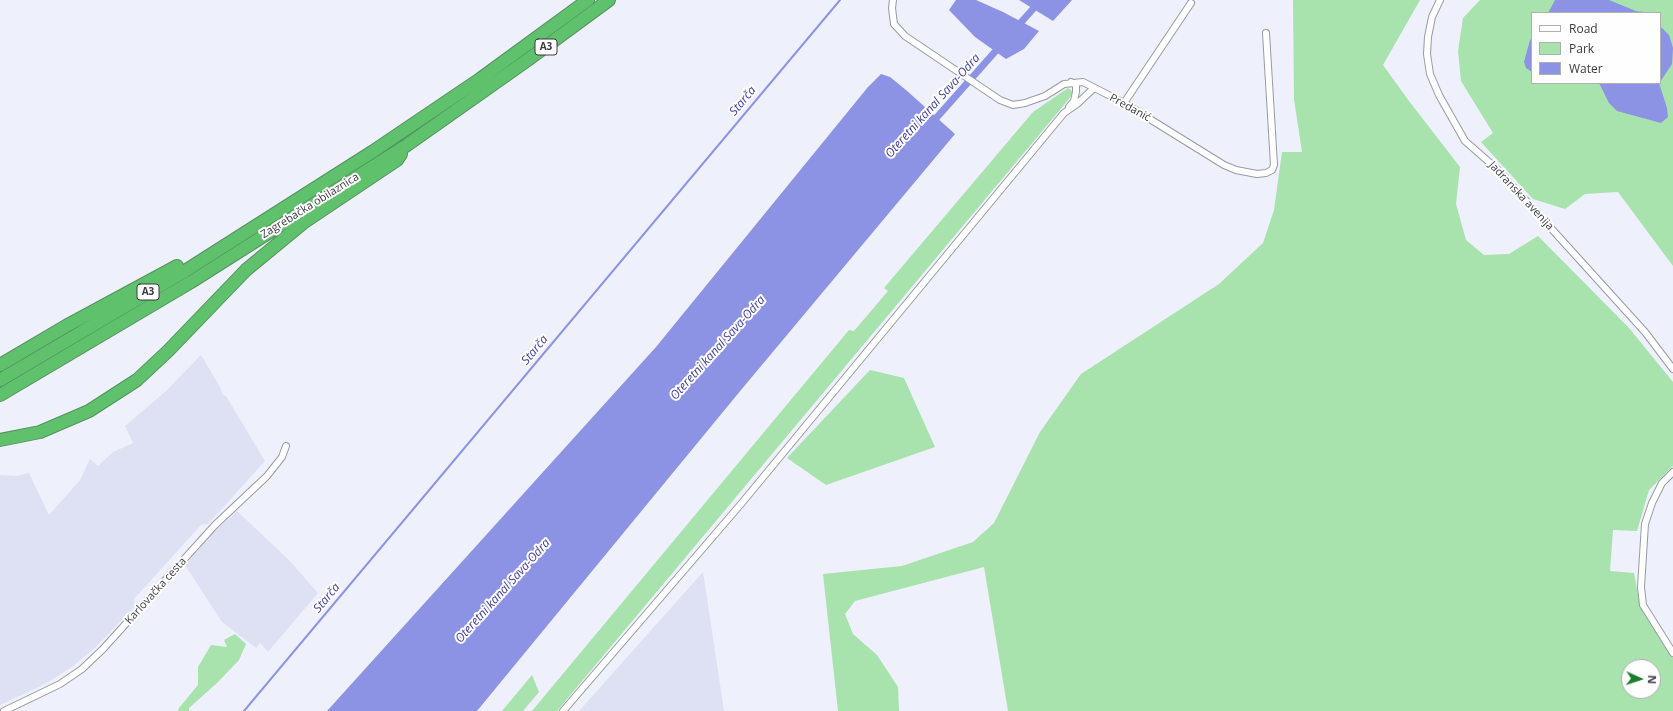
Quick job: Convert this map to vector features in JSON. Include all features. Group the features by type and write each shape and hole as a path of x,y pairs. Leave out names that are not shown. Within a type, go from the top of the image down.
{"highway":[{"name":"Zagrebačka obilaznica","path":"0,380 185,271 295,202 420,120 522,49 588,0"},
{"name":"Zagrebačka obilaznica","path":"0,395 191,282 407,145 529,59 609,0"},
{"path":"0,440 40,432 89,411 136,380 168,351 246,270 303,223 397,160 407,145"},
{"path":"0,365 86,315 183,263 263,213 295,202"}],"street":[{"path":"563,711 741,504 1074,101 1076,85 1071,82 1064,84 1045,96 1026,103 1013,105 1000,100 905,36 894,24 892,8 893,0"},
{"name":"Jadranska avenija","path":"1440,0 1432,17 1428,36 1427,54 1430,74 1439,95 1465,141 1497,169 1645,332 1673,369"},
{"path":"1124,102 1191,3"},
{"name":"Predanić","path":"1071,82 1083,82 1089,84 1094,88 1124,102 1224,165 1236,170 1257,174 1266,173 1272,170 1274,165 1266,33"},
{"path":"1064,113 1077,104 1094,88"},
{"name":"Karlovačka cesta","path":"4,711 60,684 92,660 215,525 266,476 282,457 286,446"},
{"path":"1673,472 1662,484 1652,503 1645,524 1641,587 1643,605 1673,653"}],"shaded area":[{"path":"201,355 220,387 223,395 226,396 265,461 208,524 201,525 134,599 135,606 95,648 72,667 45,684 0,705 0,475 17,476 29,473 49,515 80,480 90,459 98,466 113,452 133,443 125,426 166,391"},
{"path":"237,511 289,560 318,593 268,652 260,643 256,648 222,622 185,565 214,532"},
{"path":"703,572 724,711 579,711"}],"green space":[{"path":"1293,0 1420,0 1383,65 1460,167 1456,204 1466,240 1484,255 1509,254 1538,236 1629,328 1673,382 1673,466 1649,490 1637,531 1613,530 1610,571 1634,573 1640,606 1673,658 1673,711 1008,711 984,567 855,601 845,614 853,634 877,655 898,687 899,711 838,711 823,574 902,566 973,542 994,523 1040,432 1081,374 1219,284 1263,243 1274,210 1282,152 1302,152 1294,99"},
{"path":"1480,0 1673,0 1673,266 1618,192 1585,194 1565,209 1533,199 1481,142 1493,133 1461,81 1458,51 1463,18"},
{"path":"1068,88 1073,92 1069,99 557,711 532,711 849,330 854,331 888,291 884,288 1033,112"},
{"path":"870,370 904,378 935,447 826,485 787,458"},
{"path":"235,634 246,644 239,660 217,683 189,708 189,711 178,711 198,685 198,667 211,645 227,647 224,640"},
{"path":"532,675 539,692 523,711 502,711"}],"water":[{"path":"956,0 976,0 1039,31 1024,49 1006,59 975,37 949,10"},
{"path":"1019,0 1072,0 1053,21"},
{"path":"1555,0 1609,0 1636,11 1644,12 1549,12"},
{"path":"1661,27 1669,35 1673,48 1672,64 1661,80"},
{"path":"1531,39 1531,71 1526,68 1524,62"},
{"path":"881,74 890,77 955,134 741,390 477,711 327,711 656,347 868,87"},
{"path":"1600,84 1659,84 1667,108 1668,117 1661,123 1617,111 1609,103"}],"waterway":[{"name":"Starča","path":"244,711 840,0"},
{"name":"Oteretni kanal Sava-Odra","path":"1016,28 1041,0"},
{"name":"Oteretni kanal Sava-Odra","path":"931,124 1001,45"}]}
